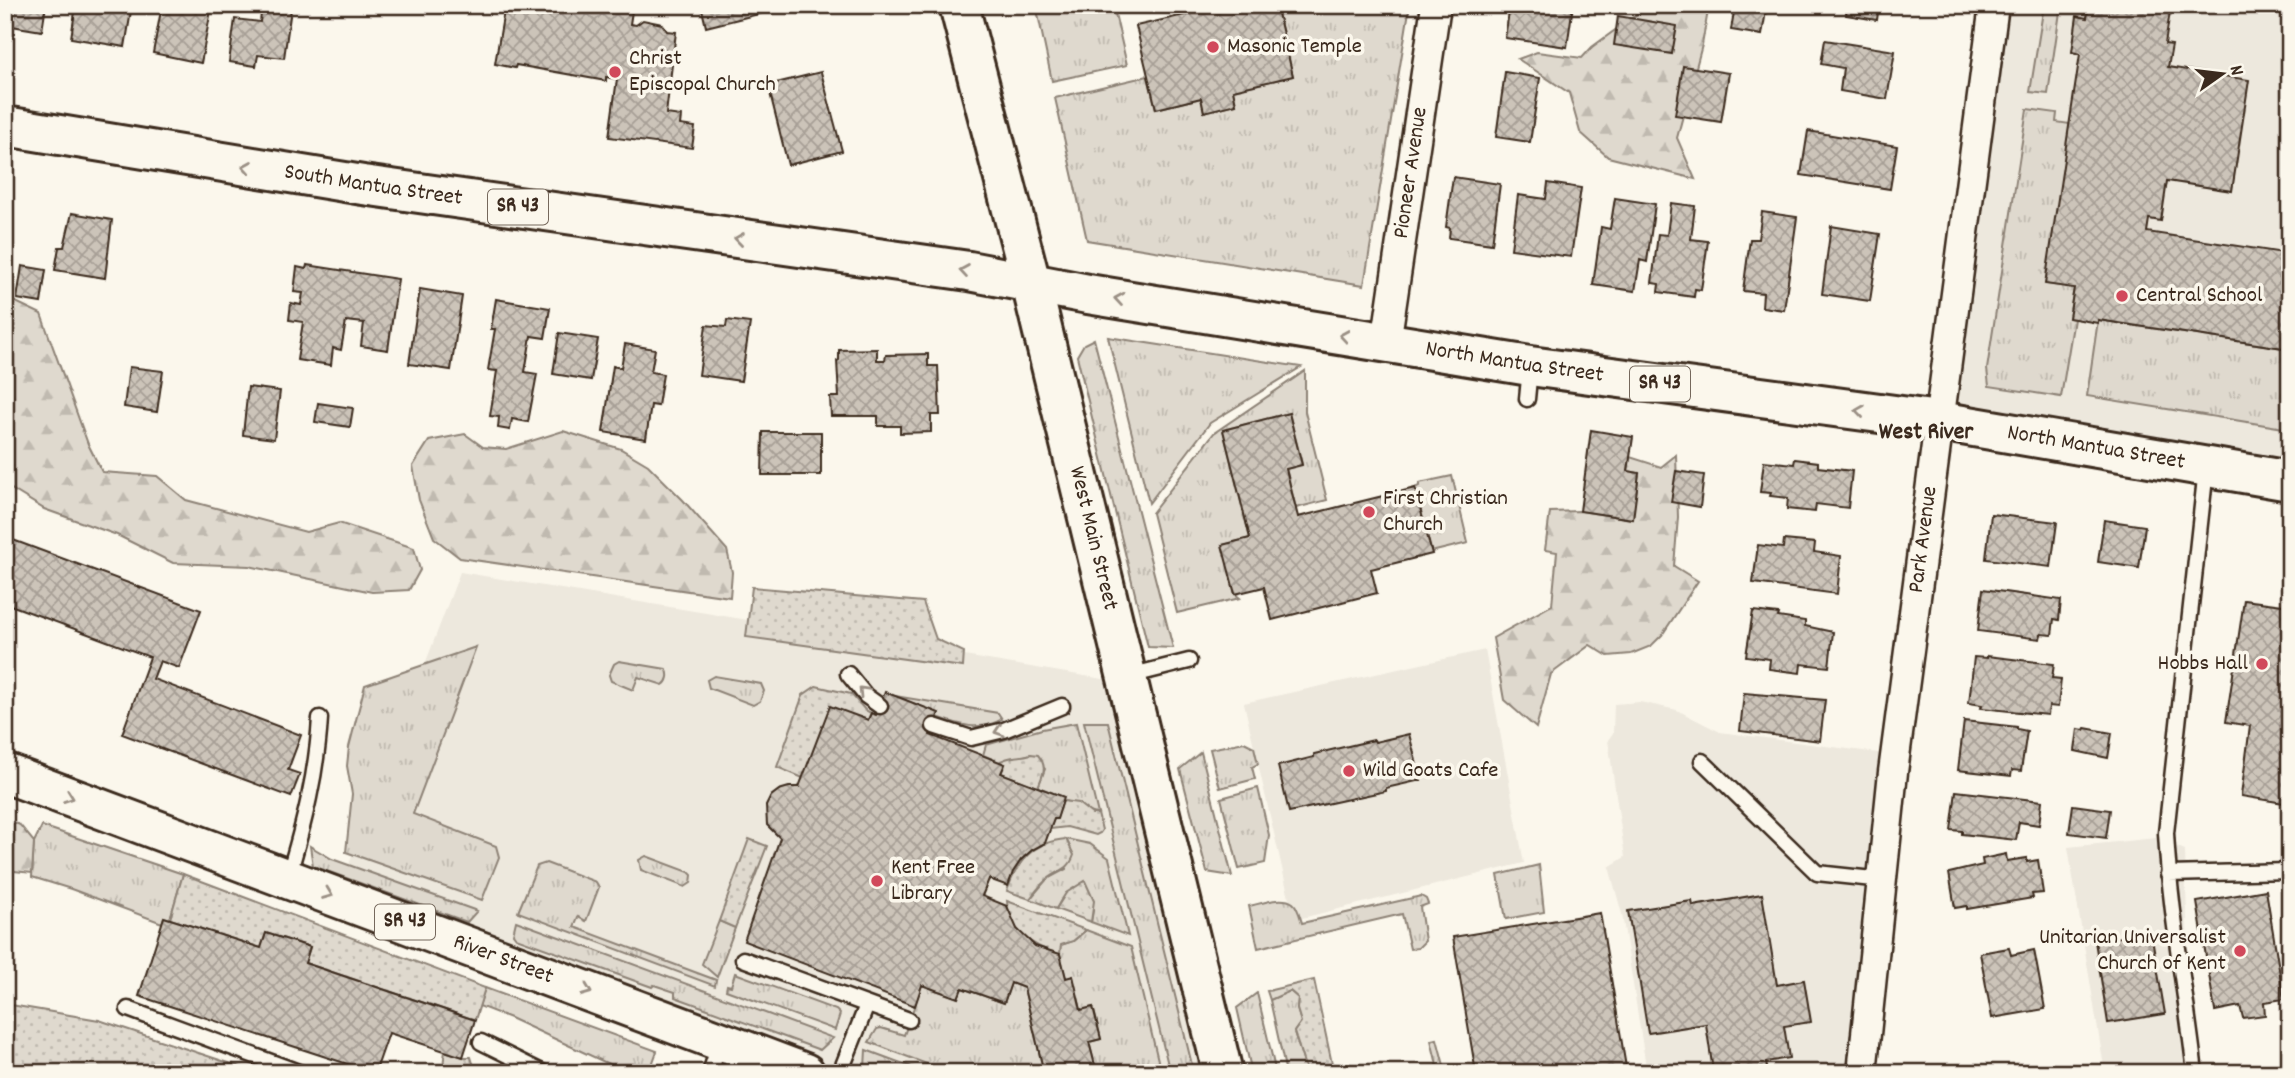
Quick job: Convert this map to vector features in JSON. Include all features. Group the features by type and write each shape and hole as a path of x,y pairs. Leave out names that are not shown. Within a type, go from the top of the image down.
{"main road":[{"name":"West Main Street","path":"959,5 1031,283 1223,1073"},
{"name":"South Mantua Street","path":"5,126 351,183 969,271 1031,283"},
{"name":"North Mantua Street","path":"1031,283 1386,343 1529,383 1939,421 2290,481"},
{"name":"River Street","path":"5,773 287,878 715,1057 805,1073"}],"street":[{"name":"Pioneer Avenue","path":"1386,343 1436,5"},
{"name":"Park Avenue","path":"1862,1073 1893,772 1994,5"}],"lane":[{"path":"2196,1073 2181,981 2168,874 2166,833 2207,467"},
{"path":"1126,676 1189,661"},
{"path":"848,674 866,696 880,706"},
{"path":"934,726 971,738 1004,730 1062,706"},
{"path":"287,878 309,802 318,756 320,718"},
{"path":"1702,761 1817,873 1882,880"},
{"path":"2168,874 2288,871 2290,880"},
{"path":"743,959 909,1020"},
{"path":"840,1073 867,1005"},
{"path":"128,1009 301,1073"},
{"path":"481,1042 544,1073"}],"shaded area":[{"name":"Central School","path":"1994,5 2290,5 2290,481 1939,421"},
{"path":"460,572 1127,683 1223,1073 746,1073 329,917"},
{"path":"1485,650 1524,863 1294,920 1244,703"},
{"path":"1640,702 1677,710 1720,732 1886,754 1855,1073 1647,1073 1622,914 1609,867 1625,857 1608,740 1613,733 1614,704"},
{"path":"2156,838 2185,850 2189,993 2203,1073 2105,1073 2068,847"}],"green space":[{"path":"1036,5 1113,5 1127,65 1052,81"},
{"path":"1276,5 1410,5 1364,285 1087,240 1055,98 1148,76 1156,109 1201,98 1204,112 1236,104 1233,90 1293,76"},
{"path":"1673,5 1709,5 1702,45 1677,138 1695,179 1608,157 1580,132 1569,93 1518,59 1537,52 1582,58 1592,47 1644,9"},
{"path":"2044,5 2061,5 2048,94 2030,92"},
{"path":"2027,109 2057,113 2056,122 2070,124 2046,284 2074,288 2069,318 2074,319 2061,397 1989,386 1987,369"},
{"path":"5,302 16,302 41,314 88,444 102,472 157,476 186,500 306,532 339,523 414,548 420,570 409,590 372,592 249,566 173,563 117,535 44,509 5,485"},
{"path":"2098,320 2290,349 2290,429 2087,396"},
{"path":"1108,337 1301,367 1210,423 1149,503"},
{"path":"1094,339 1173,648 1148,647 1077,356 1084,344"},
{"path":"1305,371 1305,412 1327,500 1296,508 1286,469 1302,464 1289,413 1223,430 1250,538 1223,545 1235,594 1240,598 1177,613 1152,513 1214,433"},
{"path":"563,431 621,449 648,465 727,550 732,572 730,597 460,558 434,538 419,500 413,466 429,441 465,434 483,447 506,449"},
{"path":"1676,455 1678,517 1674,566 1698,581 1662,635 1651,646 1631,654 1608,656 1590,645 1551,674 1536,728 1504,700 1493,638 1552,605 1557,552 1545,550 1550,512 1580,511 1632,519 1639,473 1628,471 1630,457 1661,467"},
{"path":"1452,476 1468,543 1431,552 1415,488 1419,483"},
{"path":"752,587 923,602 936,639 964,652 963,667 746,637"},
{"path":"476,647 413,814 496,846 499,857 482,900 346,852 352,794 347,766 349,747 365,685"},
{"path":"619,661 666,669 667,680 663,685 638,677 633,690 611,681 609,675 614,664"},
{"path":"714,676 761,684 764,691 760,701 753,705 709,688 707,680"},
{"path":"816,686 851,694 871,713 868,720 803,778 777,767 803,695"},
{"path":"895,696 998,713 1002,719 986,725 961,725 937,717 938,713"},
{"path":"1084,722 1108,722 1194,1073 1170,1073"},
{"path":"1076,723 1098,814 1063,801 1064,797 1038,787 1045,769 1031,754 999,762 983,755 986,745 1042,729"},
{"path":"1244,742 1254,747 1258,764 1252,767 1255,779 1220,788 1210,749"},
{"path":"1201,752 1232,876 1207,872 1180,769"},
{"path":"1031,754 1038,755 1043,763 1044,771 1038,787 1001,773 1005,764 999,762"},
{"path":"1258,788 1269,835 1265,863 1239,869 1221,798"},
{"path":"1063,801 1078,803 1092,814 1098,814 1102,830 1100,833 1096,835 1067,827 1050,829"},
{"path":"5,819 20,825 34,842 32,873 5,870"},
{"path":"42,826 183,874 170,919 164,917 162,923 32,877 34,842"},
{"path":"749,839 767,846 735,928 719,921"},
{"path":"1066,839 1090,844 1109,858 1128,936 1091,922 1093,911 1061,900 1056,909 1030,899 1047,879 1066,869 1071,849"},
{"path":"1066,839 1074,855 1072,860 1044,882 1030,899 1007,891 1021,862 1028,855 1044,844"},
{"path":"310,846 332,859 477,911 467,922 313,866"},
{"path":"646,856 689,872 692,875 691,883 685,887 641,870 639,860"},
{"path":"546,863 596,882 599,887 586,921 578,917 574,927 716,980 715,986 518,912 537,866"},
{"path":"1539,865 1544,912 1506,919 1498,875"},
{"path":"183,874 485,988 475,1020 305,963 310,947 266,933 261,948 170,919"},
{"path":"1085,881 1094,901 1091,922 1056,909 1066,893"},
{"path":"1421,896 1428,904 1420,907 1425,941 1418,948 1410,949 1402,914 1258,948 1249,906 1277,900 1288,901 1296,907 1302,923"},
{"path":"1007,901 1086,930 1073,941 1061,945 1060,954 1050,951 1024,936 1012,921"},
{"path":"516,921 833,1038 820,1050 675,997 675,992 654,985 652,987 516,938 513,934"},
{"path":"719,921 735,928 717,977 702,964"},
{"path":"1086,930 1131,947 1161,1073 1097,1073 1089,1042 1101,1039 1093,1007 1081,1010 1073,977 1066,978 1060,954 1060,945 1073,941"},
{"path":"735,973 836,1010 840,1014 835,1030 726,990 727,985 731,986"},
{"path":"1314,980 1334,1073 1307,1073 1294,1032 1301,1022 1297,1009 1298,998 1290,991 1270,1000 1267,991"},
{"path":"1011,983 1024,988 1044,1073 950,1073 869,1042 877,1029 881,1028 904,1035 922,985 958,998 962,988 1004,1003"},
{"path":"485,988 657,1051 649,1073 628,1073 479,1006"},
{"path":"1290,991 1298,998 1297,1009 1301,1022 1294,1032 1307,1073 1286,1073 1270,1000"},
{"path":"1257,993 1276,1073 1252,1073 1237,1008"},
{"path":"5,1004 99,1020 259,1073 5,1073"},
{"path":"1437,1039 1446,1073 1439,1073 1431,1040"},
{"path":"866,1050 928,1073 878,1073 865,1068"},
{"path":"445,1051 471,1057 476,1073 442,1073"}],"building":[{"path":"5,5 46,5 42,31 5,25"},
{"path":"76,5 132,5 125,47 71,38"},
{"path":"162,5 212,5 201,63 153,53"},
{"path":"262,5 291,9 284,58 258,55 256,66 229,62 235,19 260,22"},
{"name":"Christ Episcopal Church","path":"505,5 633,5 630,24 636,25 643,20 662,24 667,31 676,32 666,114 681,116 680,125 695,127 692,148 609,137 617,79 606,77 606,81 516,65 515,68 495,64"},
{"path":"701,5 795,5 706,27"},
{"name":"Masonic Temple","path":"1191,5 1276,5 1293,76 1233,90 1236,104 1204,112 1201,98 1156,109 1136,26 1193,13"},
{"path":"1510,5 1573,5 1567,47 1505,38"},
{"path":"1735,5 1767,5 1762,35 1731,30"},
{"path":"1847,5 1879,5 1877,20 1846,15"},
{"path":"1879,5 1899,5 1899,9"},
{"name":"Central School","path":"2089,5 2171,5 2165,44 2172,45 2168,67 2249,80 2232,191 2167,181 2161,221 2149,219 2147,232 2290,254 2290,349 2069,318 2074,288 2045,284 2080,54 2072,52 2077,16 2087,18"},
{"path":"1618,16 1677,26 1672,54 1614,45"},
{"path":"1825,40 1895,51 1887,99 1840,91 1843,68 1821,64"},
{"path":"1683,66 1729,73 1721,122 1675,115"},
{"path":"821,72 842,151 788,165 768,85"},
{"path":"1505,72 1540,78 1530,142 1496,137"},
{"path":"1808,131 1897,146 1890,189 1801,175"},
{"path":"1453,177 1500,184 1492,244 1449,238 1450,228 1446,227"},
{"path":"1548,183 1581,188 1571,257 1511,249 1518,195 1546,199"},
{"path":"1615,198 1655,204 1647,262 1640,260 1635,291 1593,285 1601,227 1610,229"},
{"path":"5,200 11,201 5,232"},
{"path":"1671,203 1695,206 1691,239 1708,241 1701,290 1695,289 1694,297 1658,292 1659,284 1652,283 1658,234 1667,235"},
{"path":"1762,212 1797,217 1784,310 1762,307 1763,293 1743,291 1750,239 1758,239"},
{"path":"72,213 112,220 105,278 55,270 59,247 64,247"},
{"path":"1831,226 1880,234 1870,301 1822,294"},
{"path":"307,265 398,279 388,350 361,346 364,323 346,321 341,350 333,348 331,365 297,360 303,322 289,320 291,303 301,305 303,293 294,292 297,267 306,269"},
{"path":"22,266 46,270 41,303 17,299"},
{"path":"420,289 462,296 451,370 409,364"},
{"path":"496,299 550,308 545,338 531,336 525,372 537,374 528,422 512,419 510,430 498,428 499,417 490,416 497,371 488,370 495,329 491,329"},
{"path":"727,320 750,323 741,381 699,375 706,325 726,327"},
{"path":"559,333 598,339 591,380 553,374"},
{"path":"625,344 655,349 651,372 663,374 658,406 651,405 646,439 603,432 613,366 621,368"},
{"path":"877,349 877,360 885,360 886,355 928,354 928,366 938,366 940,415 931,415 931,432 900,433 900,426 878,426 878,416 831,416 830,397 839,397 839,350"},
{"path":"129,367 163,371 157,412 124,407"},
{"path":"248,387 280,391 274,439 243,435"},
{"path":"318,403 353,408 350,427 315,422"},
{"name":"First Christian Church","path":"1289,413 1302,465 1286,469 1298,517 1415,488 1432,554 1371,569 1377,593 1272,620 1264,587 1235,594 1222,545 1250,538 1223,430"},
{"path":"1591,430 1633,437 1628,471 1639,473 1633,519 1580,511"},
{"path":"763,432 821,432 821,475 762,475"},
{"path":"1795,459 1818,462 1818,467 1852,471 1848,508 1816,504 1815,512 1787,509 1788,498 1760,492 1764,461 1794,464"},
{"path":"1676,471 1704,475 1700,507 1671,502"},
{"path":"1991,514 2057,522 2051,567 1986,559"},
{"path":"2104,520 2145,526 2139,568 2098,562"},
{"path":"5,537 201,610 179,668 160,661 153,679 301,735 288,770 300,774 291,797 122,734 150,657 5,603"},
{"path":"1784,540 1815,543 1814,552 1841,556 1837,594 1753,583 1758,545 1783,548"},
{"path":"1983,589 2061,600 2059,620 2054,619 2052,635 2041,634 2040,639 1978,631"},
{"name":"Hobbs Hall","path":"2244,600 2290,606 2290,804 2241,796 2250,726 2226,722"},
{"path":"1753,611 1779,614 1778,617 1805,621 1805,626 1833,632 1829,667 1801,664 1800,673 1769,669 1770,659 1746,656"},
{"path":"1987,656 2054,664 2052,678 2061,679 2058,707 2049,706 2048,715 1981,708 1982,705 1969,703 1974,657"},
{"name":"Kent Free Library","path":"885,692 939,713 930,735 1005,764 1001,773 1064,797 1045,843 1021,860 1008,886 989,879 982,896 1007,906 1017,929 1035,946 1060,954 1066,978 1073,976 1081,1010 1093,1007 1101,1039 1089,1042 1097,1073 1044,1073 1024,988 1011,983 1004,1003 962,988 958,998 922,985 915,1006 744,941 780,838 767,825 766,806 771,796 779,790 799,787 830,706 868,720 871,713 876,715"},
{"path":"1744,693 1825,700 1820,741 1740,731"},
{"path":"1964,721 2017,727 2027,731 2021,771 2012,770 2011,776 1958,770"},
{"path":"2078,729 2112,733 2108,758 2075,751"},
{"name":"Wild Goats Cafe","path":"1409,734 1421,780 1386,788 1386,791 1289,812 1278,766 1314,757 1314,754"},
{"path":"1956,791 2042,801 2039,825 2019,822 2016,840 1962,834 1962,831 1951,830"},
{"path":"2073,805 2110,810 2106,838 2069,833"},
{"path":"2006,854 2007,861 2027,858 2027,862 2038,860 2043,893 2032,894 2033,898 1967,909 1967,906 1955,908 1949,873 1983,865 1982,859"},
{"name":"Unitarian Universalist Church of Kent","path":"2266,890 2284,999 2264,1002 2265,1015 2243,1018 2240,1006 2215,1011 2197,902"},
{"path":"1762,894 1777,985 1804,980 1811,1022 1784,1026 1789,1058 1766,1062 1768,1073 1739,1073 1738,1067 1713,1071 1706,1024 1648,1033 1628,911 1692,901 1693,906"},
{"path":"1600,913 1627,1073 1476,1073 1453,937"},
{"path":"164,917 261,948 266,933 310,947 305,963 475,1020 463,1057 389,1033 375,1073 139,996"},
{"path":"2151,932 2165,1014 2108,1023 2095,941"},
{"path":"2009,948 2011,955 2034,950 2045,1009 1992,1018 1980,953"}],"place":[{"name":"Masonic Temple","path":"1213,47"},
{"name":"Christ Episcopal Church","path":"615,72"},
{"name":"Central School","path":"2122,296"},
{"name":"First Christian Church","path":"1369,512"},
{"name":"Hobbs Hall","path":"2262,664"},
{"name":"Wild Goats Cafe","path":"1349,771"},
{"name":"Kent Free Library","path":"877,881"},
{"name":"Unitarian Universalist Church of Kent","path":"2240,951"}],"district":[{"name":"West River","path":"1926,433"}]}
